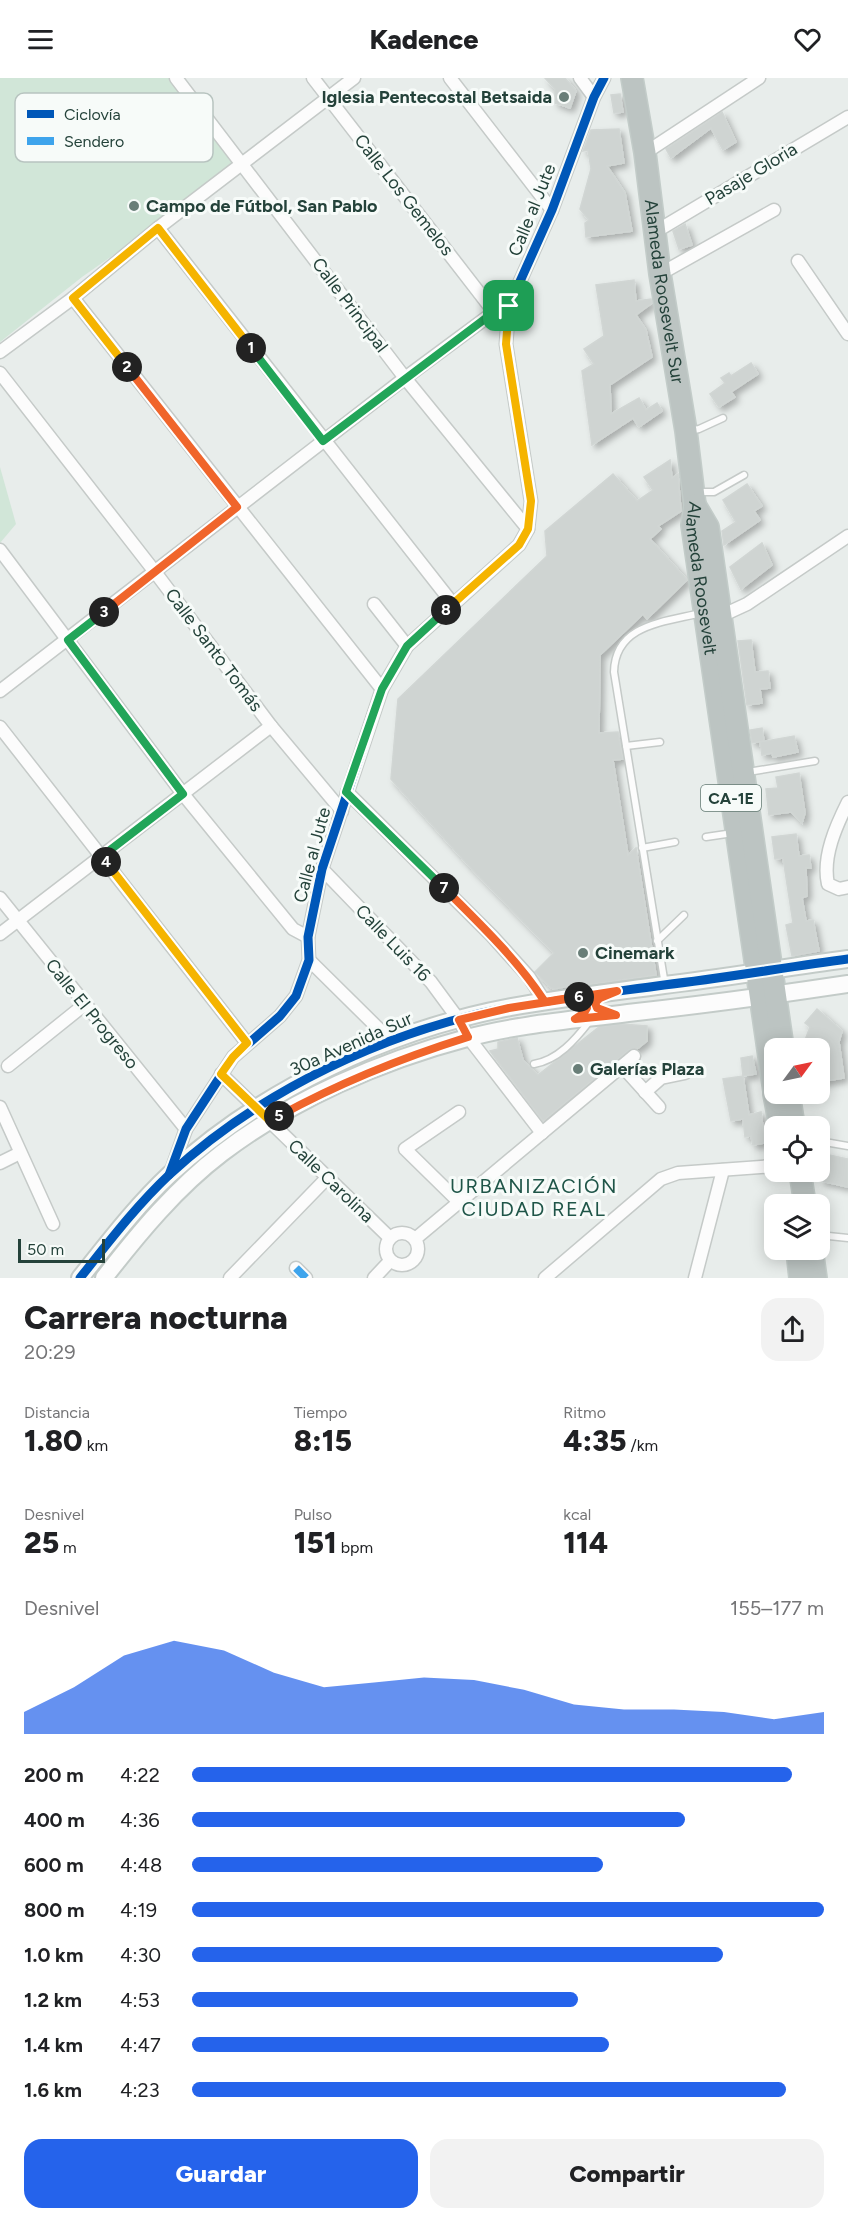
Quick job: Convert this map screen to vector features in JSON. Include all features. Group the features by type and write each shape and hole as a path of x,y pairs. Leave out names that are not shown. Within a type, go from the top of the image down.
{"highway":[{"name":"Alameda Roosevelt Sur","path":"632,78 645,153 660,274 686,431 693,499"},
{"name":"Alameda Roosevelt","path":"693,499 692,525 713,614 745,773 771,1038"},
{"name":"Alameda Roosevelt","path":"713,614 736,832 765,971"},
{"name":"Alameda Roosevelt","path":"768,996 780,1038"},
{"path":"797,1260 800,1278"},
{"path":"813,1260 816,1278"}],"street":[{"name":"Calle Principal","path":"176,78 188,93"},
{"name":"Calle Los Gemelos","path":"313,78 494,312"},
{"path":"0,352 73,298 158,228 354,78"},
{"path":"450,78 552,210"},
{"path":"580,78 594,97"},
{"name":"Calle al Jute","path":"169,1175 186,1129 233,1057 280,1016 296,996 309,960 308,937 322,869 382,689 407,646 519,545 528,529 531,501 506,344 509,306 552,210 594,97 604,78"},
{"path":"645,153 759,78"},
{"name":"Pasaje Gloria","path":"655,231 848,117"},
{"name":"Calle Principal","path":"213,125 405,378 528,529"},
{"path":"660,274 774,210"},
{"path":"158,228 453,604"},
{"path":"798,261 848,334"},
{"path":"73,298 382,689"},
{"path":"0,691 405,378 494,312 509,306"},
{"name":"Calle Santo Tomás","path":"0,373 271,726 342,811"},
{"path":"713,614 747,604 848,536"},
{"path":"0,550 183,794 293,929 308,937"},
{"path":"374,604 407,646"},
{"path":"0,934 271,726"},
{"path":"0,727 247,1043"},
{"path":"346,792 492,936 529,977 545,1002"},
{"path":"848,802 825,872 828,884 839,889 848,887"},
{"name":"Calle Luis 16","path":"322,869 431,982 459,1020 468,1037 542,1133"},
{"name":"Calle El Progreso","path":"0,898 186,1129"},
{"name":"30a Avenida Sur","path":"80,1278 169,1175 211,1141 306,1079 390,1040 459,1020 545,1002 848,959"},
{"path":"309,960 390,1040"},
{"name":"30a Avenida Sur","path":"104,1278 142,1229 221,1154 270,1121 325,1090 366,1072 468,1037 575,1019 848,984"},
{"path":"616,1015 597,1008 595,1003 600,998 617,991"},
{"path":"574,998 582,999 587,1008 575,1019"},
{"path":"8,1066 84,1005"},
{"path":"415,1239 634,1056"},
{"path":"622,1066 659,1107"},
{"path":"645,1092 661,1078 685,1073"},
{"name":"Calle Carolina","path":"221,1074 390,1238"},
{"path":"0,1107 53,1224"},
{"path":"459,1112 405,1149 459,1202"},
{"path":"0,1163 20,1153"},
{"path":"545,1278 661,1179 678,1173 764,1167"},
{"path":"693,1276 723,1170"},
{"path":"230,1278 327,1178"},
{"path":"400,1233 411,1235 415,1239 418,1251 413,1261 402,1266 390,1261 385,1250 390,1238 400,1233"},
{"path":"374,1278 390,1261"},
{"path":"296,1268 306,1278"}],"lane":[{"path":"686,431 699,429 723,418"},
{"path":"693,499 714,492 744,475"},
{"path":"665,985 614,661 621,646 642,627 713,614"},
{"path":"626,746 660,742"},
{"path":"745,773 815,761"},
{"path":"706,837 736,832"},
{"path":"642,848 675,842"},
{"path":"657,941 684,915"},
{"path":"534,1064 547,1062 574,1041 593,1017"},
{"path":"830,1143 848,1146"},
{"path":"830,1236 848,1238"}],"green space":[{"path":"0,78 176,78 188,93 15,93 15,162 213,162 213,125 243,164 82,277 0,342"},
{"path":"0,467 16,524 0,543"}],"building":[{"name":"Iglesia Pentecostal Betsaida","path":"545,78 565,78 576,91 570,108 555,103 555,89"},
{"path":"620,94 623,112 614,113 611,95"},
{"path":"722,112 736,142 723,150 711,128 671,158 666,149"},
{"path":"619,129 624,163 607,166 625,193 632,231 586,237 585,223 589,220 580,209 591,169 588,150 583,151 591,130"},
{"path":"685,224 692,245 679,249 673,231"},
{"path":"634,280 636,301 651,299 652,303 636,315 646,330 652,357 610,385 611,414 639,398 646,410 657,403 662,411 639,427 633,418 592,445 582,371 594,364 584,349 604,336 596,285"},
{"path":"751,363 758,374 731,392 735,397 719,407 710,394 725,383 721,378 729,373 731,376"},
{"path":"670,460 672,478 678,474 681,511 658,526 661,529 650,539 687,580 647,619 643,614 600,655 599,733 618,732 623,759 613,760 628,855 636,848 656,975 585,985 583,983 555,989 551,988 535,972 554,953 470,867 391,779 398,699 547,556 545,531 613,474 637,501 653,490 644,477"},
{"path":"747,484 762,506 754,511 760,520 724,545 722,531 736,522 723,500"},
{"path":"762,543 772,565 741,589 730,567"},
{"path":"751,640 755,672 768,671 770,688 760,689 762,703 747,705 738,641"},
{"path":"762,728 764,741 752,743 750,730"},
{"path":"794,736 798,752 773,757 772,753 762,755 760,742"},
{"path":"799,773 805,813 802,823 791,812 769,815 766,789 778,788 776,777"},
{"path":"796,834 799,856 809,855 811,868 806,868 807,896 802,898 806,921 813,920 819,951 792,956 786,925 793,923 783,858 775,859 772,837"},
{"path":"817,1009 842,1031 839,1042 844,1078 830,1080 830,1038 806,1038 810,1027 805,1023"},
{"name":"Galerías Plaza","path":"621,1024 647,1026 647,1041 637,1049 629,1050 543,1121 490,1051 498,1049 498,1042 517,1038 523,1060 538,1075 599,1027"},
{"path":"752,1056 756,1074 743,1076 741,1058"},
{"path":"743,1076 749,1115 761,1112 764,1143 753,1145 751,1136 745,1137 743,1119 731,1121 723,1079"},
{"path":"830,1155 848,1159 848,1187 826,1182 830,1182"}],"marked path":[{"path":"296,1268 306,1278"}],"cycle path":[{"path":"169,1175 186,1129 233,1057 280,1016 296,996 309,960 308,937 322,869 382,689 407,646 519,545 528,529 531,501 506,344 509,306 552,210 594,97 604,78"},
{"path":"80,1278 145,1199 205,1144 244,1116 285,1091 373,1048 465,1017 511,1007 848,959"}],"place":[{"name":"Iglesia Pentecostal Betsaida","path":"564,97"},
{"name":"Campo de Fútbol, San Pablo","path":"134,206"},
{"name":"Cinemark","path":"583,953"},
{"name":"Galerías Plaza","path":"578,1069"}],"district":[{"name":"URBANIZACIÓN CIUDAD REAL","path":"534,1198"}],"route":[{"path":"509,306 494,312 323,441 158,228 73,298 237,507 68,640 183,794 101,857 247,1043 221,1074 270,1121 325,1090 366,1072 468,1037 459,1020 509,1008 545,1002 617,991 600,998 595,1003 597,1008 616,1015 575,1019 587,1008 582,999 545,1002 529,977 492,936 346,792 382,689 407,646 519,545 528,529 531,501 506,344 509,306"}]}
